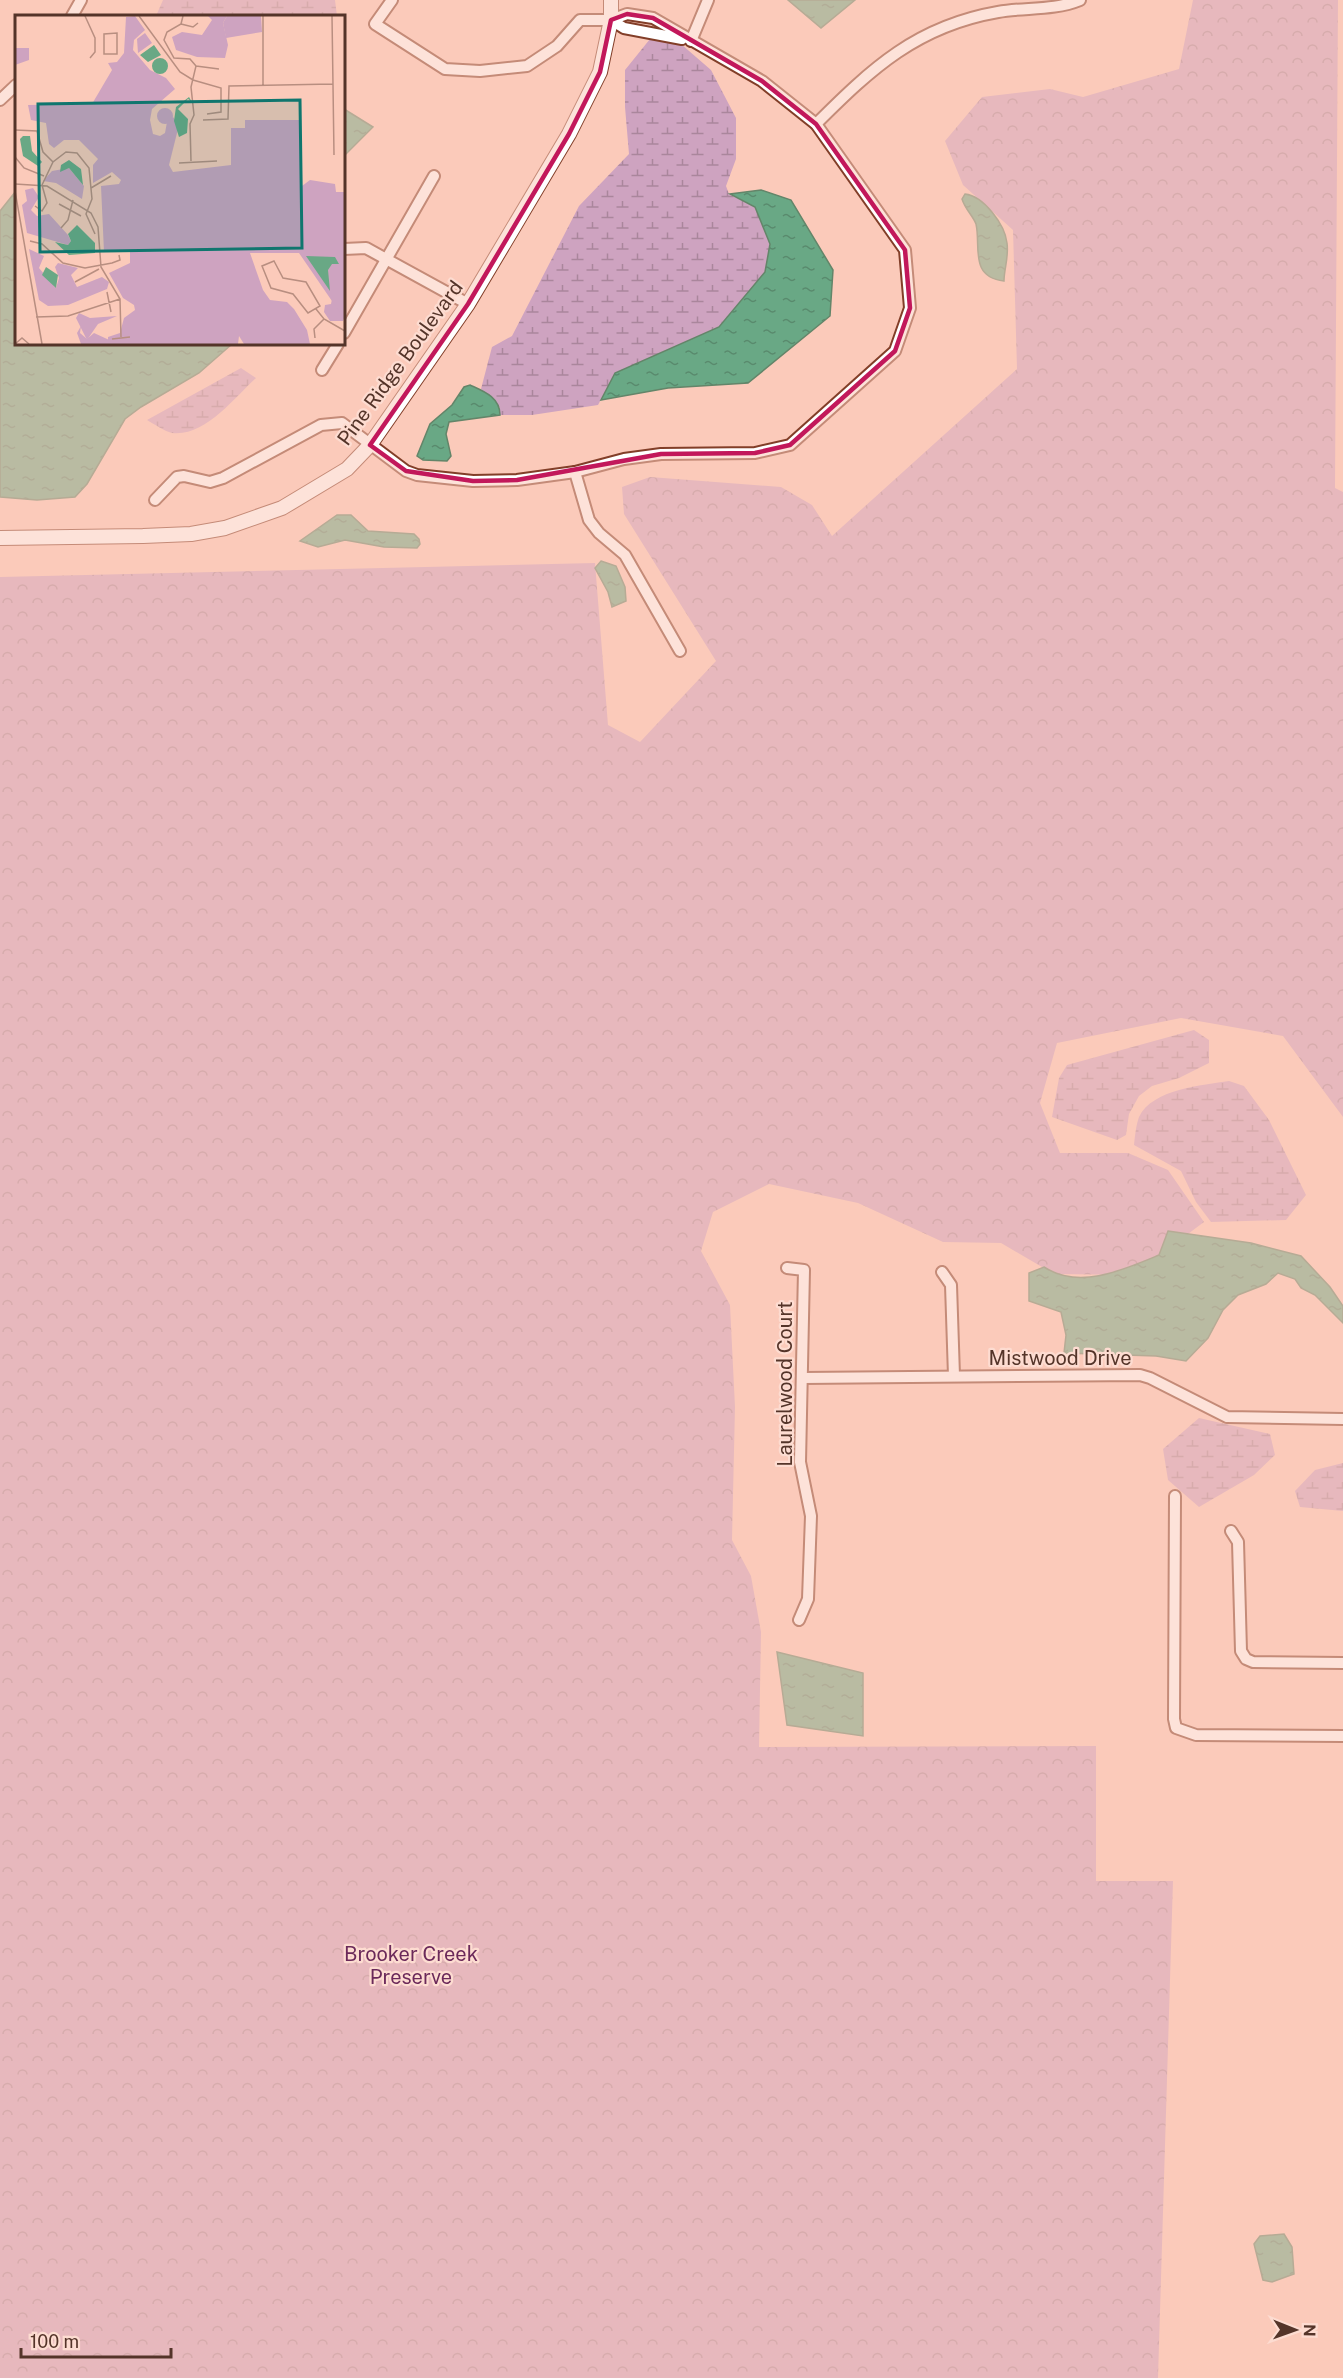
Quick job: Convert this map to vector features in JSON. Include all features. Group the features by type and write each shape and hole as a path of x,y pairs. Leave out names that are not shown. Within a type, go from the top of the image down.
{"street":[{"path":"73,15 81,0"},
{"path":"155,500 177,477 184,476 210,482 223,478 321,425 342,423 406,471 417,475 473,481 518,480 575,472 624,459 661,454 755,453 790,445 895,351 910,308 905,250 816,124 762,81 653,18 627,14 611,20 580,20 557,46 527,66 480,71 446,69 375,24 392,0"},
{"name":"Pine Ridge Boulevard","path":"0,537 143,536 191,534 225,528 282,508 347,469 370,445 468,304 569,134 600,72 611,20 611,0"},
{"name":"Pine Ridge Boulevard","path":"611,20 620,0"},
{"path":"691,41 708,0"},
{"path":"816,124 863,76 910,43 960,20 1000,12 1047,9 1080,0"},
{"path":"0,100 15,86"},
{"path":"345,331 434,176"},
{"path":"345,249 366,248 388,258 468,304"},
{"path":"322,370 337,345"},
{"path":"575,472 589,520 599,533 625,555 680,651"},
{"name":"Laurelwood Court","path":"787,1268 804,1270 800,1462 811,1516 808,1599 799,1620"},
{"path":"942,1272 951,1285 954,1376"},
{"name":"Mistwood Drive","path":"803,1378 1140,1375 1227,1417 1343,1419"},
{"path":"1176,1496 1174,1719 1176,1728 1196,1735 1343,1736"},
{"path":"1230,1531 1238,1542 1240,1651 1246,1659 1253,1662 1343,1663"}],"highlighted area":[{"path":"627,14 653,18 762,81 816,124 905,250 910,308 895,351 790,445 755,453 661,454 517,480 473,481 406,471 370,445 468,304 569,134 600,72 611,20"}],"green space":[{"path":"163,0 335,0 337,15 156,15"},
{"name":"Brooker Creek Preserve","path":"1193,0 1338,0 1335,488 1343,492 1343,1117 1283,1036 1181,1018 1057,1043 1040,1103 1060,1153 1128,1153 1168,1170 1204,1222 1133,1275 1054,1274 1001,1243 943,1242 858,1203 769,1184 713,1212 701,1251 730,1305 735,1407 732,1540 751,1576 761,1632 759,1747 1096,1746 1096,1881 1173,1881 1158,2378 0,2378 0,577 595,563 608,725 640,742 716,661 624,514 622,487 650,477 781,487 812,505 832,536 1017,369 1013,230 963,185 945,141 982,97 1050,89 1083,97 1179,69"},
{"path":"650,39 681,44 711,70 736,118 736,159 726,186 729,194 755,207 770,244 765,272 719,327 615,373 598,405 532,415 500,415 500,408 481,389 492,347 512,336 579,206 629,154 625,70"},
{"path":"241,368 256,378 207,423 184,433 172,433 147,420"},
{"path":"1194,1030 1209,1040 1209,1063 1179,1078 1152,1086 1139,1096 1129,1114 1126,1135 1117,1140 1052,1117 1059,1078 1067,1065"},
{"path":"1229,1081 1244,1086 1269,1120 1306,1195 1286,1220 1211,1222 1196,1202 1181,1171 1134,1145 1139,1117 1155,1100 1179,1090"},
{"path":"1199,1418 1270,1434 1275,1455 1254,1475 1199,1507 1168,1480 1163,1449"},
{"path":"1343,1463 1343,1511 1300,1507 1295,1491 1315,1470"}],"water":[{"path":"788,0 855,0 821,28"},
{"path":"345,110 373,127 345,155"},
{"path":"761,190 791,200 833,270 830,316 748,383 668,388 601,400 615,373 719,327 765,272 770,244 755,207 730,194"},
{"path":"15,192 15,345 231,345 199,373 125,419 87,484 75,497 37,500 0,497 0,211"},
{"path":"965,194 986,206 1002,228 1007,248 1004,281 986,274 981,267 976,224 962,199"},
{"path":"470,385 494,399 500,415 449,422 446,434 451,456 447,461 423,460 417,456 430,424 452,405 464,387"},
{"path":"337,515 351,515 368,531 414,534 420,544 417,548 384,547 345,540 318,547 300,541"},
{"path":"601,561 616,566 625,587 626,601 612,607 608,592 595,568"},
{"path":"1168,1231 1251,1243 1301,1256 1330,1287 1343,1306 1343,1323 1315,1295 1301,1288 1295,1279 1278,1273 1266,1284 1238,1295 1223,1310 1208,1338 1186,1361 1156,1356 1064,1353 1066,1335 1061,1312 1029,1301 1029,1273 1044,1267 1058,1274 1072,1277 1101,1275 1116,1271 1159,1255"},
{"path":"777,1652 863,1673 863,1736 787,1725"},
{"path":"1284,2234 1292,2247 1294,2274 1272,2282 1263,2280 1254,2244 1260,2236"}]}
